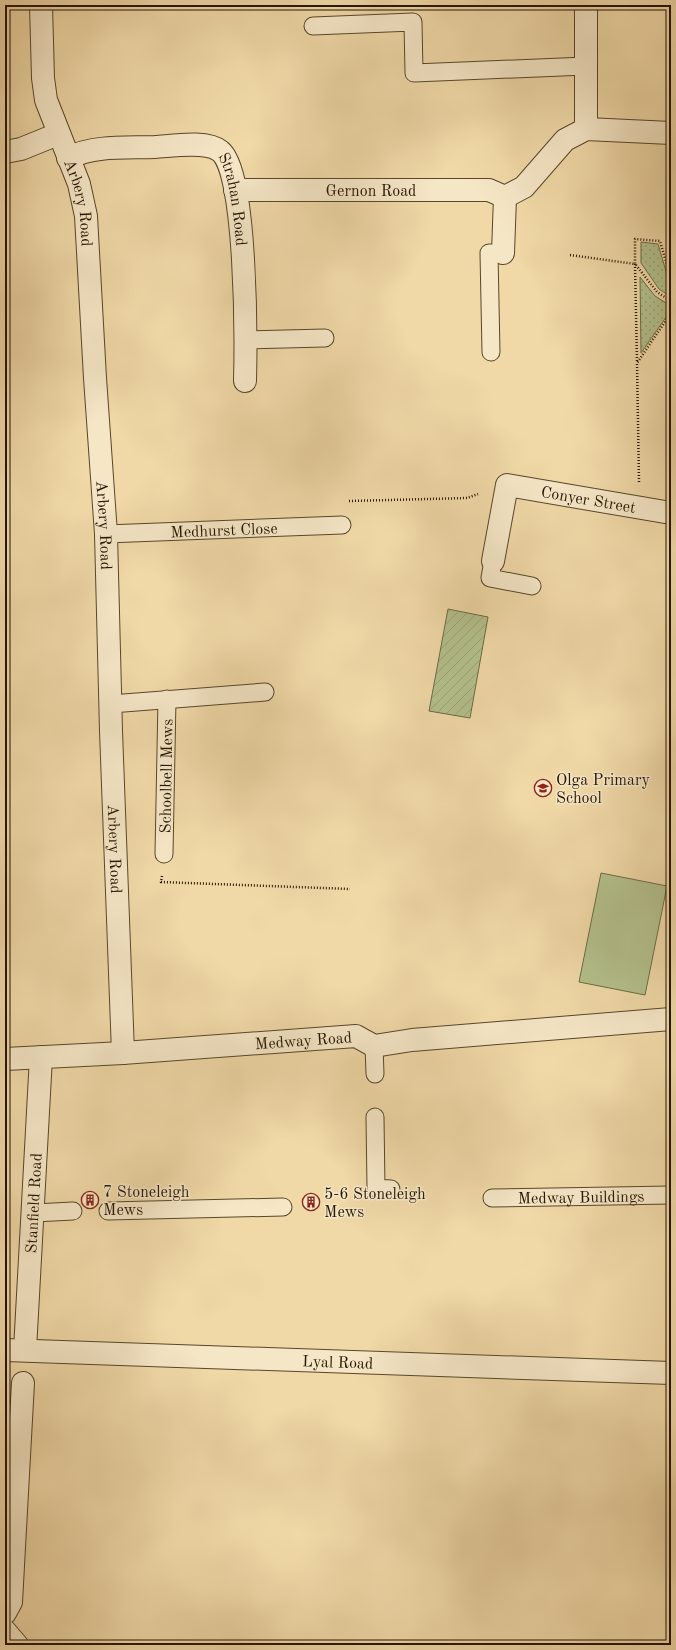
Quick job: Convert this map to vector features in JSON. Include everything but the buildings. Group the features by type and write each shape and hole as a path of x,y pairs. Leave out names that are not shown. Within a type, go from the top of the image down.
{"street":[{"name":"Arbery Road","path":"41,5 43,83 49,110 84,199 86,216 94,378 106,534 123,1053"},
{"path":"586,5 586,129"},
{"path":"503,253 505,197 524,187 565,140 586,129 671,133"},
{"path":"5,152 21,149 58,134"},
{"name":"Strahan Road","path":"68,158 77,154 98,149 209,146 216,148 226,156 235,190 244,253 246,340 245,381"},
{"name":"Gernon Road","path":"235,190 489,190 505,197"},
{"name":"Conyer Street","path":"493,561 507,485 671,513"},
{"name":"Medway Road","path":"5,1059 123,1053 356,1036 374,1046 420,1040 671,1019"},
{"name":"Stanfield Road","path":"15,1350 34,1213 41,1057"},
{"name":"Lyal Road","path":"15,1350 671,1373"},
{"path":"5,1612 11,1602 23,1383"},
{"path":"5,1631 17,1645"}],"lane":[{"path":"313,26 413,22 414,73 586,66"},
{"path":"491,352 489,253 503,253"},
{"path":"246,340 325,338"},
{"name":"Medhurst Close","path":"106,534 342,525"},
{"path":"493,561 490,578 532,586"},
{"name":"Schoolbell Mews","path":"111,704 265,692"},
{"name":"Schoolbell Mews","path":"164,854 166,699"},
{"path":"374,1046 375,1074"},
{"path":"375,1116 376,1188 391,1189"},
{"name":"Medway Buildings","path":"492,1198 671,1195"},
{"path":"108,1211 283,1207"},
{"path":"34,1213 73,1210"}],"path":[{"path":"639,507 635,239 660,242 671,279"},
{"path":"570,255 635,264 657,292 671,301"},
{"path":"637,363 671,313"},
{"path":"164,854 161,882 350,889"}],"green space":[{"path":"641,242 658,244 671,288 671,297 659,289 641,263"},
{"path":"640,277 655,296 671,306 671,310 641,353"},
{"path":"448,609 488,617 470,718 429,711"},
{"path":"601,873 667,886 645,995 579,982"}],"place":[{"name":"Olga Primary School","path":"543,788"},
{"name":"7 Stoneleigh Mews","path":"90,1200"},
{"name":"5-6 Stoneleigh Mews","path":"311,1202"}]}
